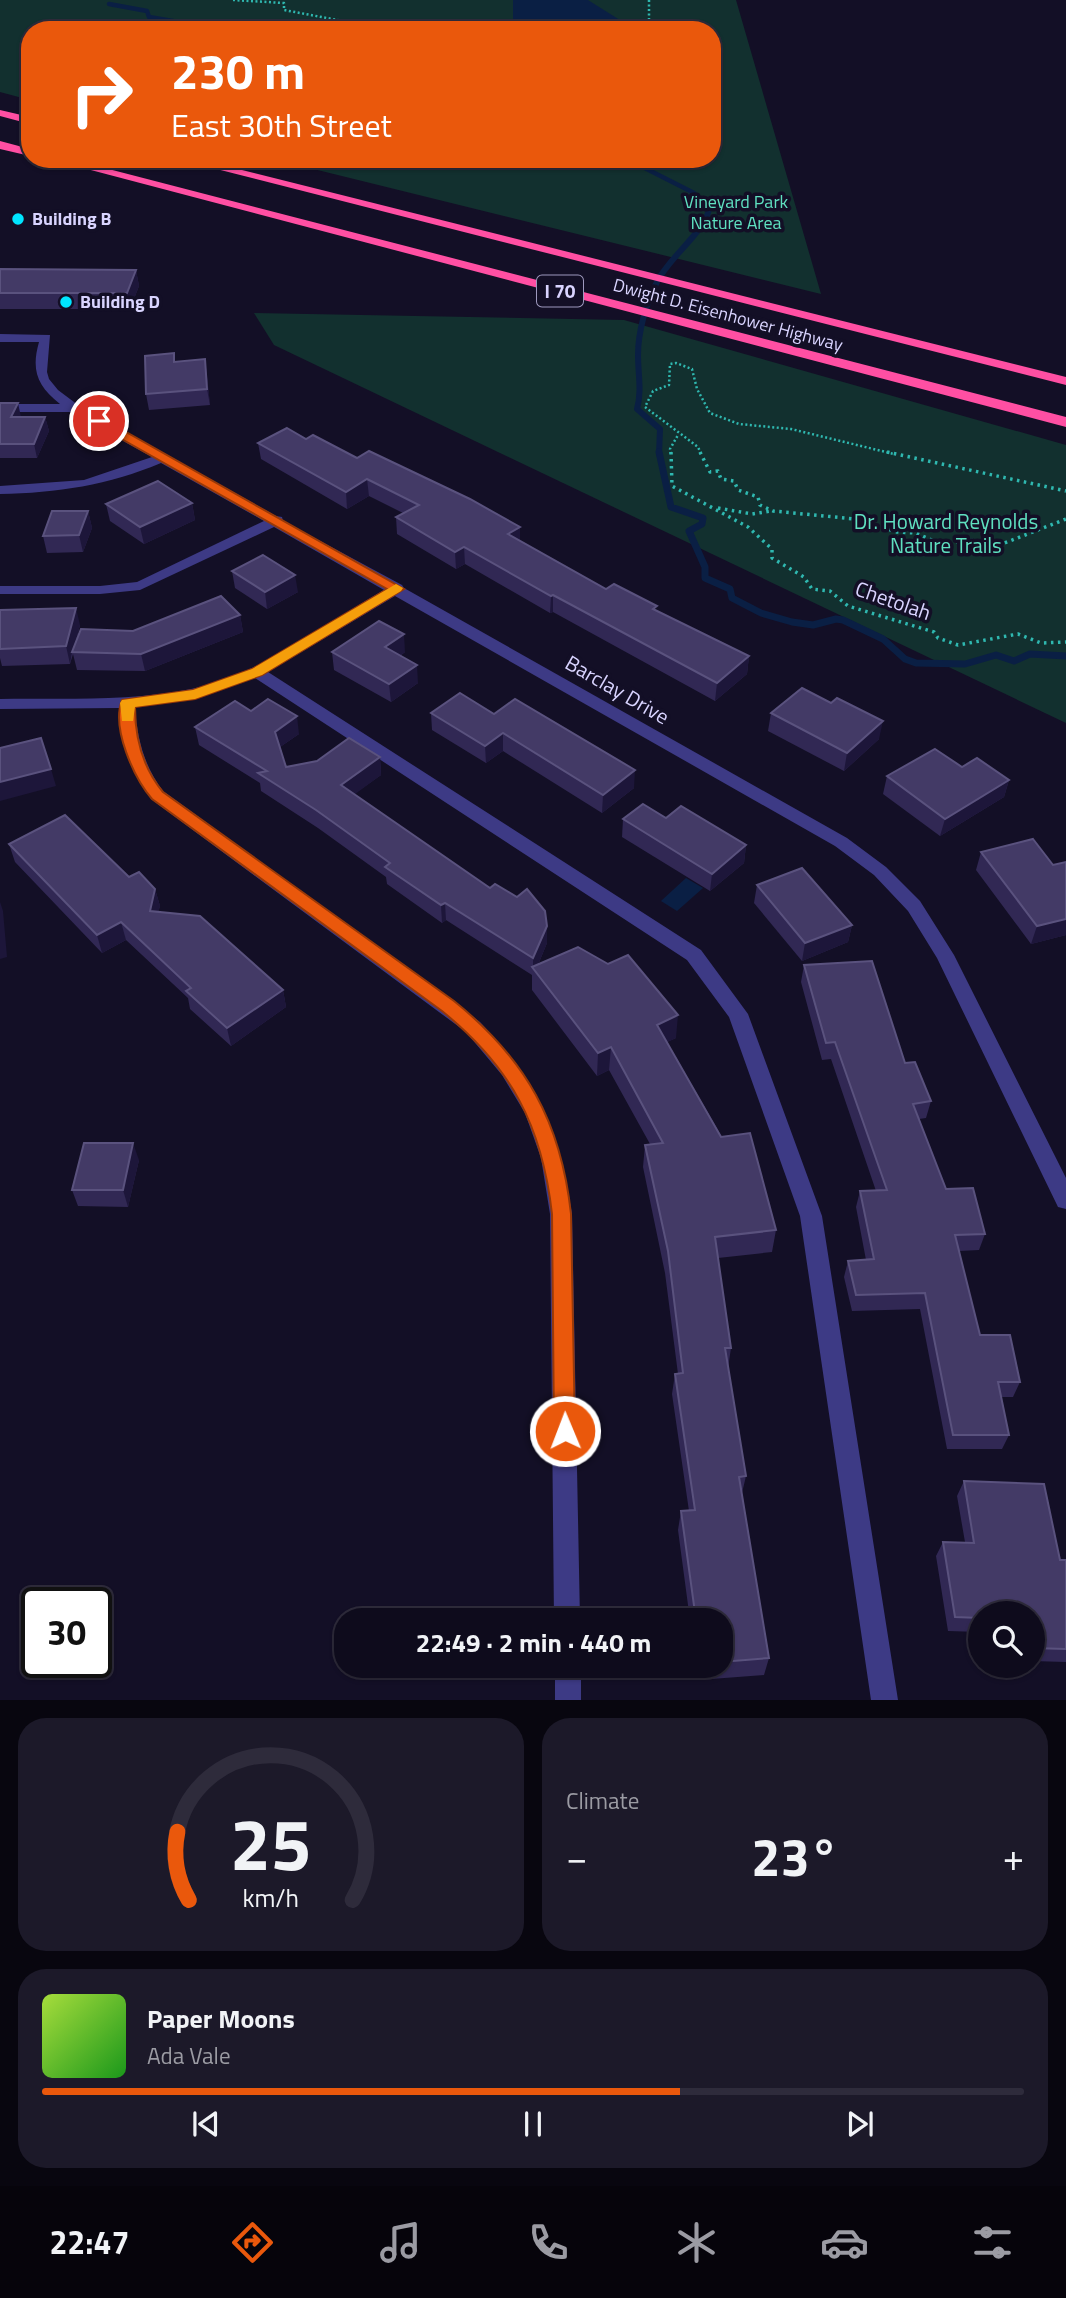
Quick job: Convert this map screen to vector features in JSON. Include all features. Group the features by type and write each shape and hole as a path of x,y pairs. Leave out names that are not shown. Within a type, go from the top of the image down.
{"highway":[{"path":"0,113 21,119"},
{"path":"0,145 21,151"},
{"name":"Dwight D. Eisenhower Highway","path":"90,168 1066,422"},
{"name":"Dwight D. Eisenhower Highway","path":"219,168 1066,381"}],"street":[{"name":"Barclay Drive","path":"0,338 46,338 39,357 40,377 53,393 75,408 277,520 841,842 880,871 914,905 945,955 1066,1200"},
{"path":"0,408 75,408"},
{"path":"0,490 76,487 121,475 164,457"},
{"path":"0,590 100,590 140,586 277,520"},
{"path":"0,704 127,703 195,694 257,672 397,589"},
{"path":"257,672 694,955 738,1014 811,1216 885,1699"},
{"path":"127,703 127,726 138,766 145,781 157,795 473,1027 514,1072 529,1098 550,1151 558,1181 561,1214 567,1608"},
{"path":"568,1678 569,1699"}],"path":[{"path":"233,0 284,4 284,10 343,21"},
{"path":"649,0 650,21"},
{"path":"773,511 760,505 758,496 738,490 734,481 721,479 718,471 710,472 698,447 678,435 645,407 653,391 669,385 670,364 676,363 692,369 697,389 710,413 739,424 791,429 934,464 1066,491"},
{"name":"Chetolah","path":"678,435 670,449 673,457 672,486 748,527 772,549 772,558 804,577 812,589 830,591 848,606 934,632 938,638 958,645 1018,634 1041,643 1066,642"},
{"path":"710,507 752,514 773,511 855,519 897,532 916,533 938,543 948,544 970,540 1002,544 1012,537 1044,530 1060,519 1066,519"}],"green space":[{"name":"Vineyard Park Nature Area","path":"0,0 736,0 821,294 310,168 721,168 721,21 21,21 21,98 0,92"},
{"name":"Dr. Howard Reynolds Nature Trails","path":"254,313 624,320 1066,445 1066,723 274,345"}],"water":[{"path":"513,0 588,0 621,21 513,21"},
{"path":"686,878 703,888 677,911 661,901"}],"building":[{"path":"0,269 136,270 127,293 0,293"},
{"path":"174,353 174,362 205,359 207,389 146,394 145,356"},
{"path":"0,403 18,403 11,417 45,417 34,444 0,444"},
{"path":"287,428 306,439 313,435 357,458 369,451 470,499 520,527 508,534 606,589 614,584 657,606 653,609 749,656 717,683 464,547 455,552 396,517 419,505 367,479 346,492 258,443"},
{"path":"158,481 192,503 140,527 106,504"},
{"path":"52,511 88,511 79,535 43,536"},
{"path":"263,555 295,575 265,592 232,571"},
{"path":"221,596 240,615 141,654 72,652 81,629 133,631"},
{"path":"76,608 66,646 0,649 0,610"},
{"path":"379,621 404,634 385,647 417,665 389,684 332,652"},
{"path":"802,688 831,703 837,698 883,721 847,753 771,713"},
{"path":"460,693 494,714 515,699 635,770 603,795 503,733 485,746 431,713"},
{"path":"268,699 297,716 275,732 286,767 317,761 349,738 380,757 341,785 490,888 495,884 517,897 527,889 545,911 547,926 533,958 445,903 441,905 385,867 390,863 316,810 258,773 267,771 195,727 235,701 251,711"},
{"path":"41,738 51,769 0,782 0,748"},
{"path":"935,749 962,767 977,758 1009,780 945,819 887,776"},
{"path":"643,804 666,818 681,806 746,845 712,874 623,819"},
{"path":"65,815 129,877 139,872 155,889 150,911 200,916 283,990 227,1028 186,991 191,988 121,922 97,935 9,844"},
{"path":"1033,839 1053,865 1066,862 1066,919 1037,926 981,852"},
{"path":"802,868 852,925 805,943 757,885"},
{"path":"578,947 608,964 628,955 678,1015 657,1025 721,1137 750,1133 776,1230 715,1237 731,1348 725,1348 746,1476 739,1477 769,1658 733,1661 733,1608 694,1608 681,1511 695,1510 675,1374 683,1373 668,1251 645,1145 663,1143 611,1047 598,1053 532,967"},
{"path":"872,961 905,1063 915,1062 931,1101 913,1104 946,1189 973,1188 985,1234 955,1235 980,1335 1010,1335 1020,1382 998,1382 1009,1435 953,1435 925,1293 856,1295 848,1261 874,1259 860,1191 887,1190 835,1042 826,1043 804,965"},
{"path":"84,1143 133,1143 123,1190 72,1190"},
{"path":"964,1481 1044,1484 1060,1560 1066,1560 1066,1649 1045,1648 1045,1601 968,1601 968,1618 955,1617 943,1542 974,1543"}],"waterway":[{"path":"109,4 147,11 149,17 173,21"},
{"path":"645,168 694,193 701,200"},
{"path":"659,452 660,429 637,409 640,389 639,337 646,308 657,282 706,218 709,209 699,199"},
{"path":"659,452 671,507 703,518 702,524 689,531 705,567 705,578 730,589 732,598 761,613 813,625 836,619 843,620 883,639 905,659 916,663 965,664 996,655 1014,661 1030,654 1066,656"}],"slow traffic":[{"path":"128,717 127,703 195,694 257,672 396,588"}],"place":[{"name":"Building B","path":"18,219"},
{"name":"Building D","path":"66,302"}],"route":[{"path":"99,421 397,589 257,672 195,694 127,703 127,726 138,766 145,781 157,795 448,1006 494,1048 514,1072 541,1124 558,1181 565,1431"}]}
